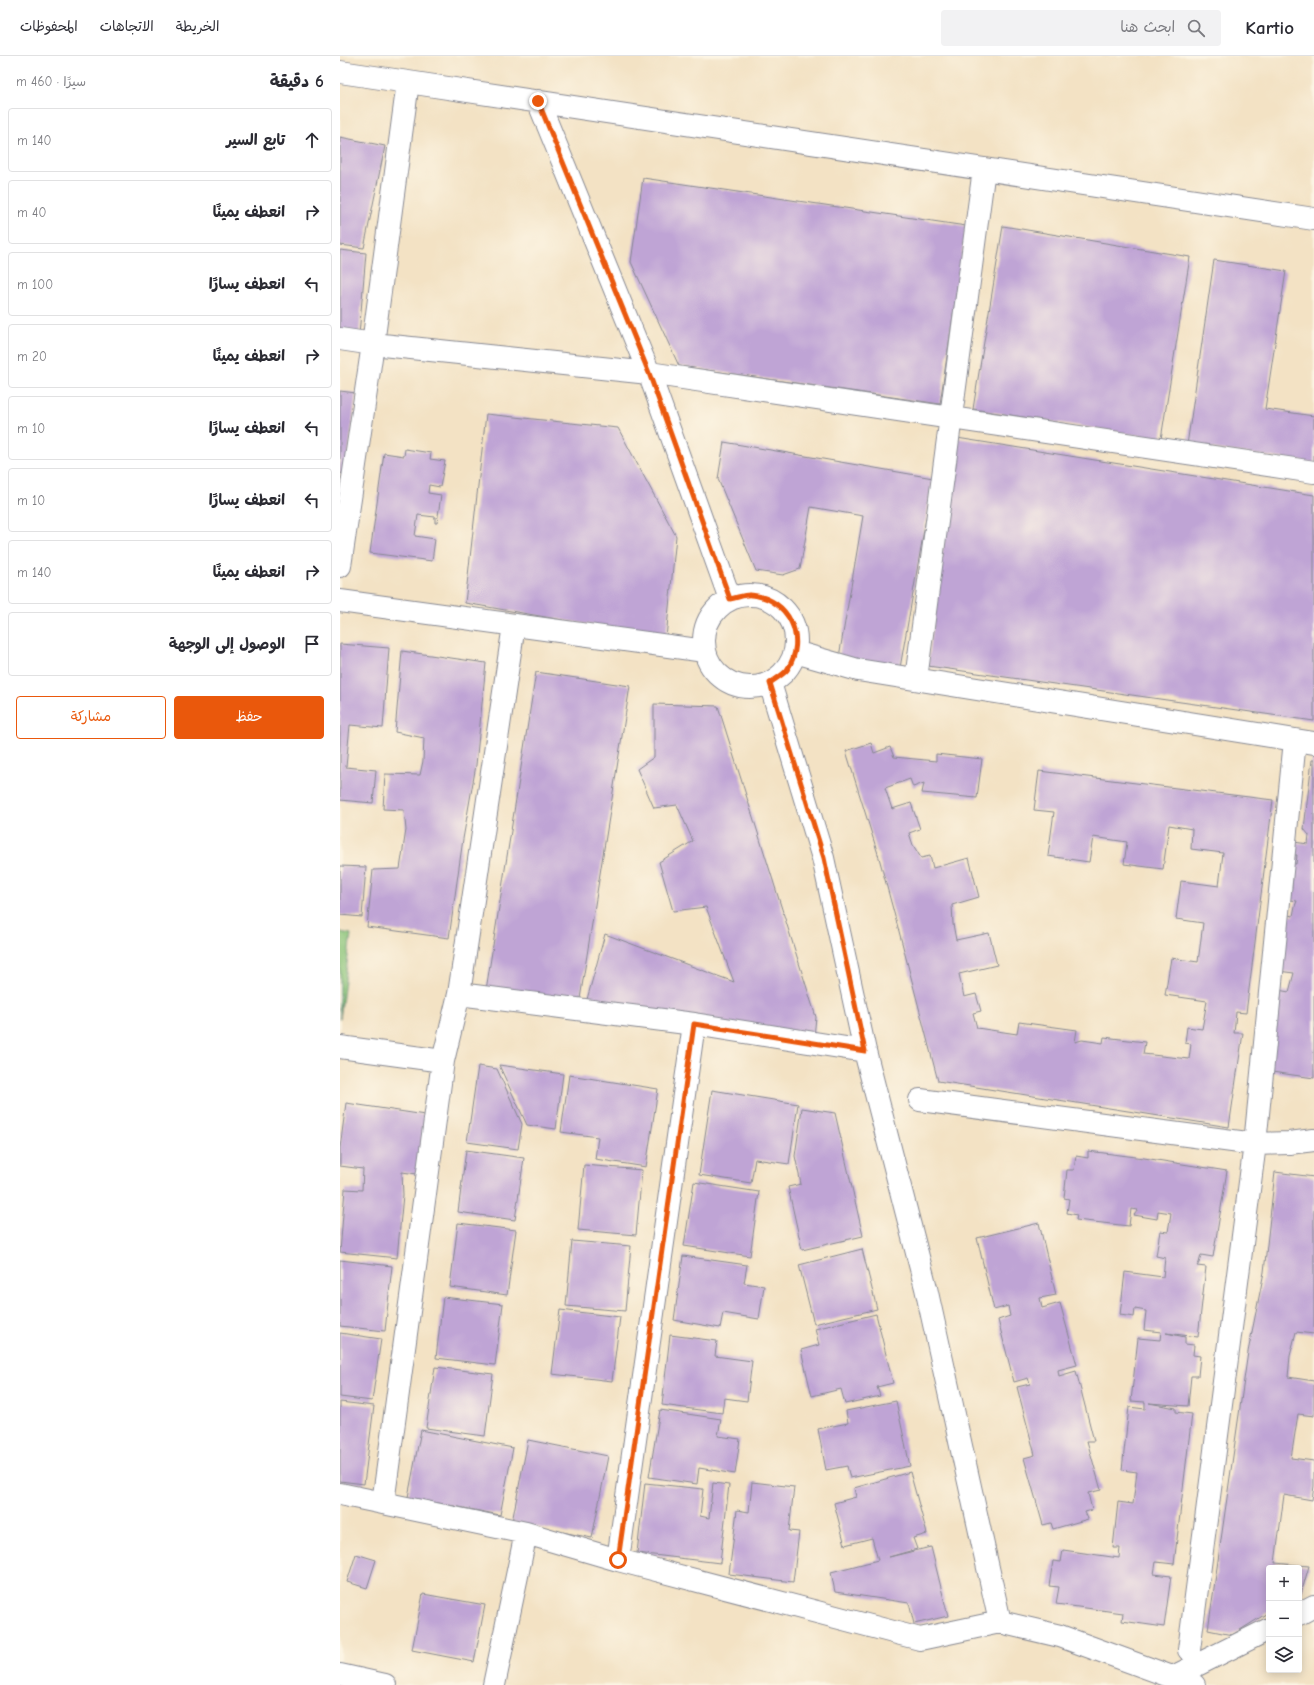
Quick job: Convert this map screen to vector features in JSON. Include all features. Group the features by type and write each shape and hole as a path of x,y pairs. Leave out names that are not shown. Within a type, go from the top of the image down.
{"street":[{"path":"340,72 1314,219"},
{"path":"340,566 373,344 408,82"},
{"path":"538,101 649,373 730,599"},
{"path":"916,679 984,169"},
{"path":"340,339 373,344 649,373 1314,472"},
{"path":"750,595 770,599 786,612 795,631 795,652 786,670 770,683 750,688 730,683 714,670 705,651 705,631 714,612 730,599 750,595"},
{"path":"340,601 705,651"},
{"path":"383,1503 443,1061 459,994 514,625"},
{"path":"795,652 858,670 1305,741 1190,1650"},
{"path":"770,683 824,858 865,1051 926,1288 1000,1622"},
{"path":"459,994 694,1024 865,1051"},
{"path":"618,1560 694,1024"},
{"path":"340,1047 443,1061"},
{"path":"920,1100 1255,1144 1289,1143 1314,1140"},
{"path":"340,1494 526,1534 618,1560 920,1639 1000,1622 1060,1636 1194,1685"},
{"path":"494,1685 526,1534"},
{"path":"1302,1612 1314,1606"},
{"path":"1173,1677 1266,1630"},
{"path":"340,1675 362,1683 385,1685"}],"green space":[{"path":"340,932 351,934 340,1019"}],"building":[{"path":"340,137 385,146 364,248 340,245"},
{"path":"643,178 966,226 940,404 679,366 631,262"},
{"path":"1003,226 1190,257 1161,439 973,409"},
{"path":"340,250 366,253 359,335 340,333"},
{"path":"1214,260 1286,271 1265,409 1314,416 1314,463 1187,445"},
{"path":"340,391 356,393 346,474 340,473"},
{"path":"486,414 618,428 676,536 666,638 465,603"},
{"path":"957,438 1314,495 1314,721 928,666"},
{"path":"724,442 933,478 900,668 839,657 863,516 811,507 800,569 783,575 756,571 718,479"},
{"path":"405,449 431,453 430,459 445,461 440,487 429,485 428,493 441,495 437,523 435,523 435,517 418,515 415,536 435,539 432,561 370,553 384,453 404,456"},
{"path":"340,644 389,648 383,728 350,725 346,767 376,770 373,803 340,800"},
{"path":"402,651 486,663 476,765 463,839 449,938 367,927 373,870 400,869 406,830 404,810 383,809 385,774 420,775 423,761 424,738 395,732"},
{"path":"536,672 630,686 579,1005 486,990"},
{"path":"654,704 718,706 816,1017 814,1037 586,1003 605,934 734,982 706,907 673,911 659,862 693,841 677,805 654,808 637,769 654,757"},
{"path":"871,743 874,753 890,747 894,757 936,761 936,754 982,759 977,798 922,793 924,783 913,787 910,779 885,788 892,809 911,803 920,829 909,833 913,845 921,858 930,856 933,868 969,858 979,897 952,905 956,940 989,933 997,965 959,974 964,997 976,994 981,1011 973,1013 977,1028 1017,1034 1019,1022 1077,1030 1075,1042 1082,1040 1103,1043 1104,1037 1145,1042 1143,1054 1189,1059 1191,1044 1185,1043 1187,1027 1202,1029 1207,1001 1165,995 1171,958 1198,962 1203,923 1176,919 1181,881 1219,886 1223,853 1191,849 1192,829 1169,825 1163,869 1124,864 1127,842 1093,837 1089,862 1048,856 1054,812 1034,810 1039,771 1273,800 1246,1013 1236,1012 1234,1033 1243,1033 1229,1127 938,1081 878,854 846,751"},
{"path":"1312,760 1314,760 1314,1078 1265,1071 1278,990 1289,992 1294,973 1278,971 1288,915 1293,916 1297,901 1290,900 1293,878 1289,878 1291,863 1296,864 1297,855 1292,855 1294,842 1308,844 1309,835 1304,829"},
{"path":"340,866 366,867 362,917 340,915"},
{"path":"499,1065 563,1074 556,1129 527,1125"},
{"path":"478,1066 497,1069 522,1124 518,1149 467,1142"},
{"path":"569,1075 658,1089 646,1167 595,1159 598,1137 561,1132"},
{"path":"712,1090 798,1104 789,1164 755,1159 751,1183 699,1175"},
{"path":"346,1103 425,1115 417,1174 402,1172 403,1195 397,1258 340,1252 345,1189 362,1190 363,1169 340,1166 340,1148"},
{"path":"802,1108 835,1113 863,1236 802,1250 788,1187 801,1184 795,1156"},
{"path":"466,1150 524,1158 515,1220 458,1212"},
{"path":"1088,1151 1227,1171 1213,1257 1201,1255 1197,1266 1206,1267 1198,1337 1166,1333 1185,1337 1185,1344 1194,1345 1193,1355 1200,1356 1198,1376 1191,1376 1188,1406 1149,1403 1176,1408 1176,1412 1192,1414 1174,1564 1156,1562 1154,1574 1171,1576 1164,1627 1122,1621 1123,1613 1056,1604 1059,1587 1049,1586 1053,1561 1061,1562 1063,1550 1119,1558 1120,1548 1113,1548 1118,1502 1133,1504 1137,1472 1122,1470 1129,1407 1145,1409 1145,1402 1131,1401 1138,1338 1160,1340 1161,1332 1144,1330 1146,1311 1135,1309 1134,1317 1120,1315 1125,1272 1163,1277 1165,1258 1156,1256 1160,1231 1168,1232 1171,1213 1158,1211 1157,1219 1134,1215 1138,1210 1131,1209 1129,1226 1076,1220 1077,1215 1067,1213 1069,1199 1064,1198 1067,1170 1074,1170 1076,1156 1088,1158"},
{"path":"584,1165 642,1170 636,1235 578,1230"},
{"path":"1275,1172 1314,1177 1314,1334 1296,1332 1290,1356 1288,1377 1314,1381 1314,1416 1298,1414 1291,1458 1314,1461 1314,1486 1312,1500 1284,1495 1275,1563 1298,1565 1266,1565 1266,1614 1232,1635 1208,1630 1248,1352 1264,1272"},
{"path":"694,1182 759,1192 750,1256 684,1246"},
{"path":"458,1223 516,1230 507,1295 450,1287"},
{"path":"1039,1223 1056,1295 1040,1298 1042,1308 1060,1303 1077,1365 1058,1370 1059,1376 1076,1371 1094,1441 1087,1441 1101,1490 1088,1493 1092,1510 1085,1512 1088,1519 1053,1529 1051,1523 1043,1525 1024,1458 1035,1455 1017,1387 1030,1384 1028,1378 1014,1382 998,1320 1010,1316 1008,1306 994,1310 977,1238"},
{"path":"572,1241 631,1246 625,1311 566,1306"},
{"path":"862,1249 877,1309 814,1324 799,1265"},
{"path":"683,1256 747,1265 744,1283 764,1286 759,1319 723,1313 720,1328 674,1320"},
{"path":"340,1260 392,1266 385,1331 340,1326"},
{"path":"443,1297 503,1304 495,1365 436,1358"},
{"path":"560,1310 620,1317 612,1381 552,1374"},
{"path":"876,1314 893,1383 877,1387 880,1396 845,1404 841,1389 812,1396 801,1350 819,1345 815,1329"},
{"path":"340,1333 381,1339 372,1401 340,1397"},
{"path":"670,1335 717,1341 715,1356 752,1361 747,1401 724,1398 722,1413 662,1405"},
{"path":"435,1367 493,1374 485,1436 426,1428"},
{"path":"896,1401 910,1466 850,1478 847,1466 826,1470 818,1429 848,1423 846,1411"},
{"path":"340,1402 374,1406 364,1484 340,1481"},
{"path":"660,1410 721,1419 718,1436 740,1439 735,1474 699,1468 697,1484 649,1477"},
{"path":"421,1430 513,1448 500,1515 408,1497"},
{"path":"528,1440 608,1456 592,1538 512,1522"},
{"path":"910,1472 927,1534 913,1538 917,1549 889,1557 931,1547 948,1616 914,1624 909,1603 835,1592 831,1572 878,1560 872,1538 845,1545 834,1503 856,1497 854,1488"},
{"path":"752,1482 794,1487 789,1531 799,1532 793,1582 729,1574 737,1510 749,1512"},
{"path":"645,1483 703,1489 700,1516 709,1518 713,1483 729,1485 720,1563 637,1553"},
{"path":"356,1554 376,1560 367,1588 347,1582"},
{"path":"1302,1565 1309,1566 1302,1590"},
{"path":"423,1594 485,1605 474,1662 412,1650"}],"route":[{"path":"538,101 649,373 730,599 750,595 770,599 786,612 795,631 795,652 786,670 770,683 824,858 865,1051 694,1024 618,1560"}]}
